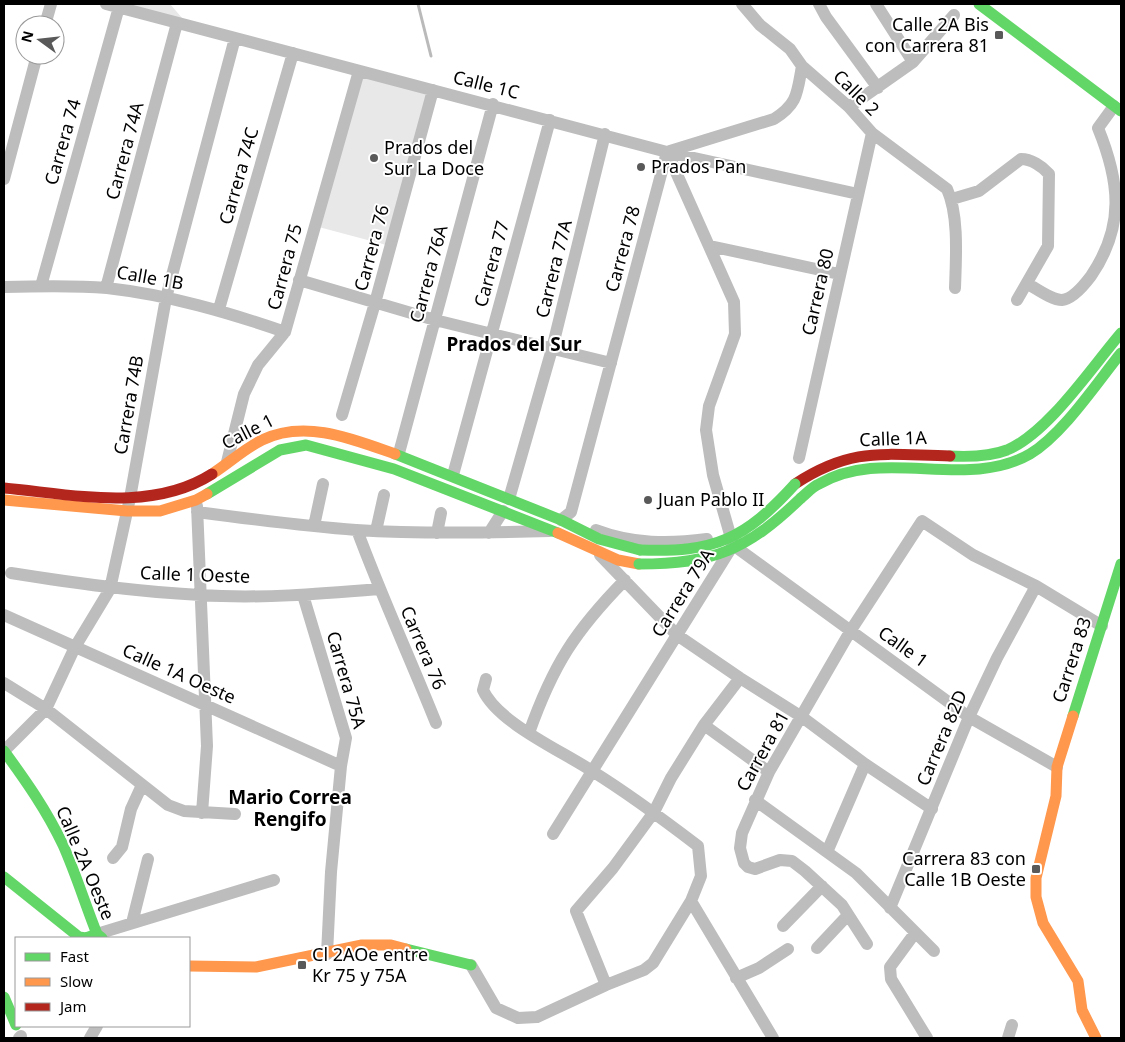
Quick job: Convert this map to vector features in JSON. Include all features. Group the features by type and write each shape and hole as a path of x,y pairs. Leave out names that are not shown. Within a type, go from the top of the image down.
{"street":[{"name":"Calle 1C","path":"106,4 359,71 494,104 667,152 858,194"},
{"name":"Calle 2","path":"742,4 760,25 790,49 802,66 849,107 872,134 947,189 952,199"},
{"name":"Calle 2","path":"819,4 826,17 878,88"},
{"path":"876,4 913,62"},
{"path":"979,4 1119,105"},
{"path":"997,4 1119,105"},
{"name":"Carrera 74","path":"41,286 119,7"},
{"path":"849,107 913,62 954,15"},
{"name":"Carrera 74A","path":"106,288 178,23"},
{"name":"Carrera 74B","path":"4,751 46,710 75,646 110,589 130,498 166,298 235,38"},
{"name":"Carrera 74C","path":"219,309 293,53"},
{"path":"4,179 34,65"},
{"path":"732,539 713,475 706,430 709,406 735,334 734,302 667,152 774,119 789,110 797,97 802,66"},
{"name":"Carrera 75","path":"227,462 244,394 258,365 285,332 359,71"},
{"name":"Carrera 76","path":"342,415 375,303 433,90"},
{"name":"Carrera 76A","path":"399,453 494,104"},
{"path":"1028,284 1056,299 1066,299 1084,286 1103,259 1115,226 1117,205 1111,161 1098,128 1119,105"},
{"name":"Carrera 77","path":"453,476 550,120"},
{"name":"Carrera 77A","path":"509,499 552,349 605,134"},
{"name":"Carrera 80","path":"799,458 872,134"},
{"name":"Carrera 78","path":"562,521 611,363 667,152"},
{"path":"954,288 956,257 952,199 979,191 1020,160 1027,159 1043,168 1049,174 1048,246 1018,300"},
{"path":"710,246 839,274"},
{"path":"299,280 435,320 611,363"},
{"name":"Calle 1B","path":"4,287 106,288 219,309 285,332"},
{"name":"Calle 1A","path":"562,521 585,535 612,545 640,550 675,552 710,546 743,532 765,517 795,484 812,472 830,463 868,454 974,455 996,453 1021,444 1041,430 1121,333"},
{"name":"Calle 1A","path":"596,552 618,560 639,564 676,565 712,558 737,548 776,524 801,498 818,484 836,476 867,468 976,469 999,465 1028,454 1048,442 1121,353"},
{"name":"Calle 1","path":"4,488 130,498 160,496 191,486 257,443 290,430 322,432 399,453 562,521 625,580 677,635 802,717 864,764 932,809"},
{"name":"Calle 1","path":"197,506 265,457 292,446 306,445 394,469 503,511 562,521"},
{"path":"314,526 323,484"},
{"path":"376,531 384,495"},
{"name":"Calle 1","path":"4,500 127,511 160,511 197,506 314,526 357,530 489,533 575,520 598,531 640,541 674,543 708,539 732,539 969,717 1057,767"},
{"path":"197,506 207,746 202,813"},
{"path":"489,533 503,511"},
{"path":"437,533 442,513"},
{"name":"Carrera 81","path":"868,944 848,915 822,886 792,861 780,860 755,869 744,862 740,848 742,833 755,800 769,772 851,630 922,521 973,556 1036,586"},
{"name":"Carrera 76","path":"357,530 379,589 406,647 436,723"},
{"name":"Carrera 79A","path":"553,834 677,635 732,539"},
{"name":"Carrera 83","path":"1096,1038 1082,1010 1078,981 1043,923 1036,897 1036,878 1056,796 1057,767 1121,564"},
{"name":"Calle 1 Oeste","path":"11,573 110,589 202,596 303,595 379,589"},
{"path":"529,733 544,690 566,649 593,612 625,580"},
{"path":"1036,586 1102,626"},
{"name":"Carrera 82D","path":"890,908 969,717 997,658 1036,586"},
{"name":"Carrera 75A","path":"303,595 346,738 340,766 330,872 327,954"},
{"name":"Calle 1A Oeste","path":"4,615 340,766"},
{"path":"606,985 576,911 613,868 654,812 671,778 704,726 740,678"},
{"path":"190,966 256,967 327,954 362,945 390,945 471,965 496,1008 518,1018 537,1017 606,985 644,970 653,963 691,901 701,876 698,846 654,812 593,771 510,721 485,696 483,690 486,679"},
{"path":"4,683 46,710 168,805 184,811 235,814"},
{"path":"704,726 769,772"},
{"name":"Calle 2A Oeste","path":"4,751 36,794 54,828 69,859 99,936"},
{"path":"827,852 864,764"},
{"path":"113,858 122,847 131,809 142,785"},
{"path":"755,800 856,873 934,951"},
{"path":"132,923 148,859"},
{"path":"4,877 79,937"},
{"path":"99,936 132,923 274,880"},
{"path":"783,926 822,886"},
{"path":"691,901 773,1038"},
{"path":"817,948 848,915"},
{"path":"914,933 890,967 889,972 891,979 927,1038"},
{"path":"736,978 759,968 788,949"},
{"path":"4,997 15,1023"},
{"path":"1008,1038 1012,1025"},
{"path":"90,1038 96,1027"}],"shaded area":[{"path":"106,4 170,4 189,26"},
{"name":"Prados del Sur La Doce","path":"359,71 433,90 390,246 315,226"}],"waterway":[{"path":"418,4 431,56"}],"traffic: fast":[{"path":"979,4 1121,111"},
{"path":"950,456 993,454 1007,450 1022,442 1053,415 1121,333"},
{"path":"801,498 816,485 844,473 870,468 979,469 1005,464 1030,454 1055,434 1067,421 1121,353"},
{"path":"207,494 280,450 306,445 394,469 558,533"},
{"path":"395,454 561,520 599,539 640,550"},
{"path":"640,550 689,549 727,539 744,530 760,518 795,484"},
{"path":"639,564 688,561 709,557 728,550 746,542 763,530 782,516 801,498"},
{"path":"1073,716 1121,564"},
{"path":"4,751 36,796 57,832 97,934 101,937"},
{"path":"4,877 79,937"},
{"path":"89,937 97,934"},
{"path":"406,949 471,965"},
{"path":"4,997 15,1023"}],"traffic: slow":[{"path":"212,474 262,440 278,434 295,431 329,433 395,454"},
{"path":"4,500 127,511 160,511 196,500 207,494"},
{"path":"558,533 618,560 639,564"},
{"path":"1073,716 1057,767 1056,796 1036,878 1036,897 1043,923 1078,981 1082,1010 1096,1038"},
{"path":"190,966 256,967 362,945 391,945 406,949"}],"traffic: jam":[{"path":"795,484 835,463 852,458 888,454 950,456"},
{"path":"4,488 110,498 137,497 163,493 188,486 212,474"}],"place":[{"name":"Calle 2A Bis con Carrera 81","path":"999,35"},
{"name":"Prados del Sur La Doce","path":"374,158"},
{"name":"Prados Pan","path":"641,167"},
{"name":"Juan Pablo II","path":"648,500"},
{"name":"Carrera 83 con Calle 1B Oeste","path":"1036,869"},
{"name":"Cl 2AOe entre Kr 75 y 75A","path":"302,965"}],"district":[{"name":"Prados del Sur","path":"514,344"},
{"name":"Mario Correa Rengifo","path":"290,808"}]}
